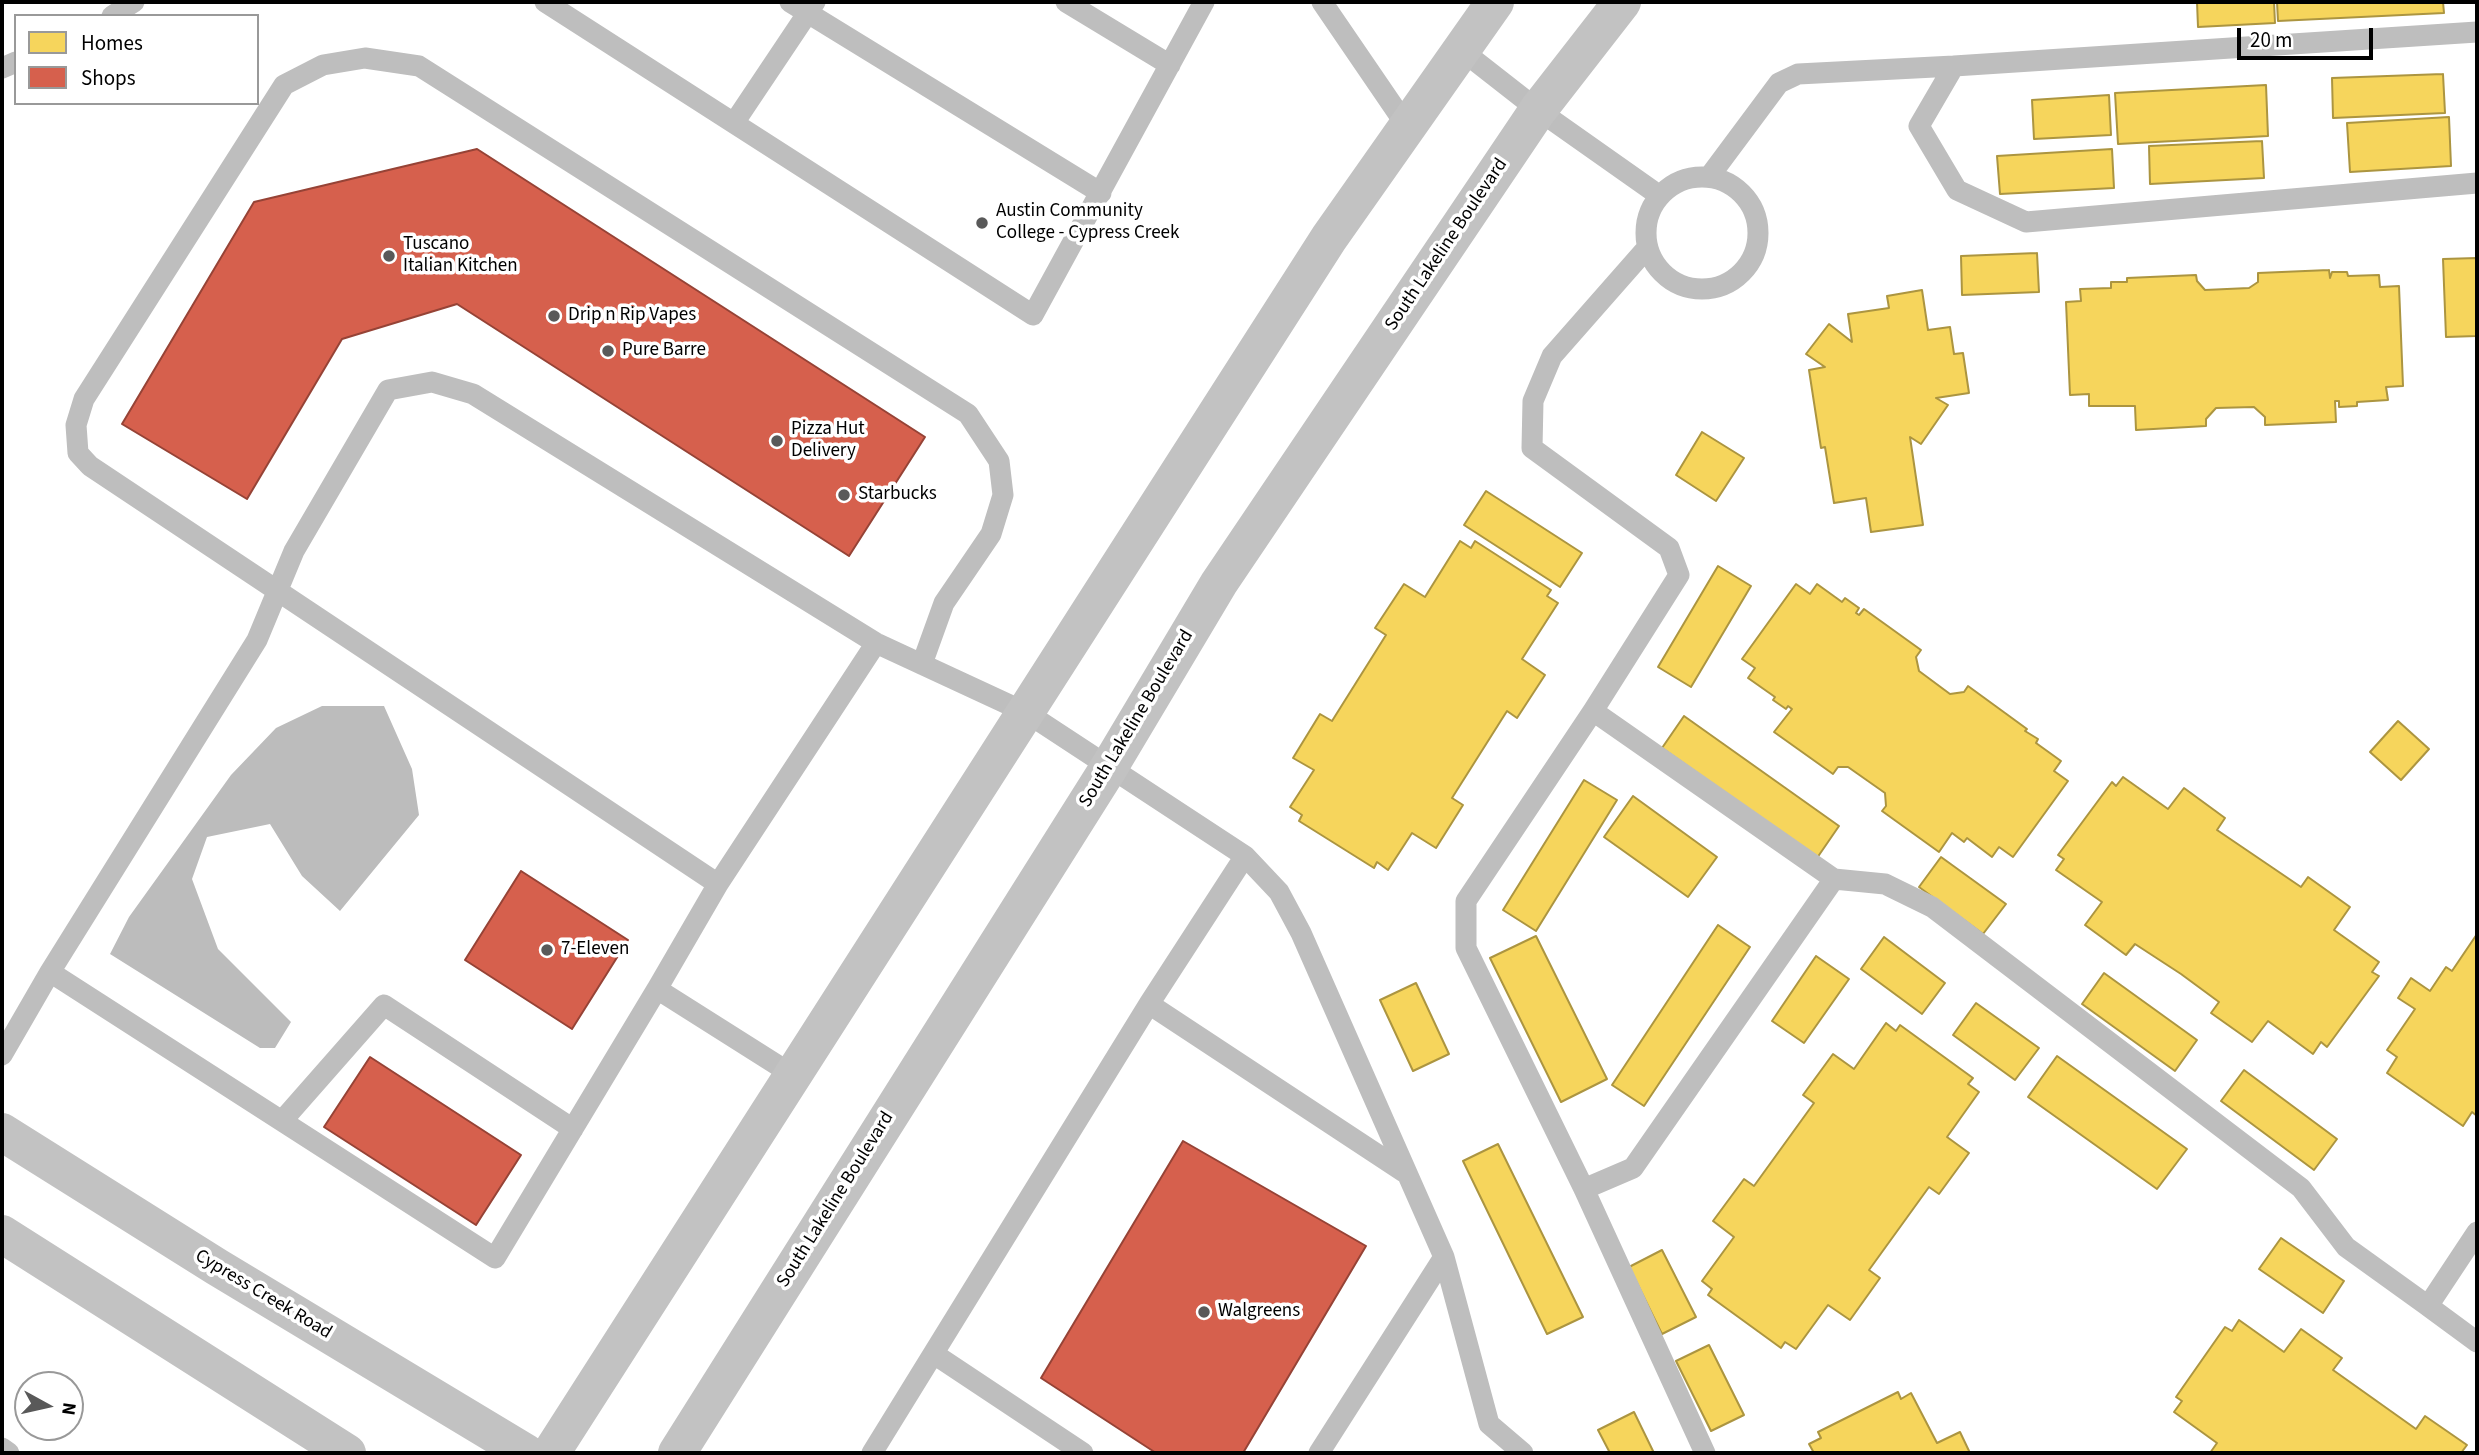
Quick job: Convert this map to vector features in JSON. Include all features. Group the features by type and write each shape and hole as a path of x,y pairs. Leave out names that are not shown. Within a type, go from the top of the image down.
{"main road":[{"path":"551,1453 1329,238 1495,2"},
{"name":"South Lakeline Boulevard","path":"677,1453 1108,769 1219,583 1538,110 1622,2"},
{"name":"Cypress Creek Road","path":"2,1132 217,1268 526,1453"},
{"path":"2,1234 347,1453"}],"lane":[{"path":"115,14 134,2"},
{"path":"545,2 1033,315 1204,2"},
{"path":"1066,2 1170,65"},
{"path":"1322,2 1406,125"},
{"path":"734,123 804,5 1101,193"},
{"path":"1709,177 1779,83 1798,74 2477,32"},
{"path":"1460,49 1538,110 1661,196"},
{"path":"718,884 90,466 78,453 76,425 84,399 284,85 323,65 365,58 419,66 968,414 999,461 1003,495 991,534 944,604 922,664"},
{"path":"1954,66 1919,126 1957,190 2026,222 2477,183"},
{"path":"1694,176 1709,177 1740,190 1754,209 1759,239 1754,258 1741,275 1714,289 1695,290 1669,280 1655,265 1647,247 1647,220 1669,187 1694,176"},
{"path":"1647,247 1552,356 1533,401 1532,448 1669,548 1679,575 1594,711 1466,901 1466,948 1584,1189 1705,1453"},
{"path":"2,1055 50,972 257,640 294,551 388,390 432,382 473,394 876,643 1027,713 1108,769 1245,856 1279,892 1301,933 1404,1172 1444,1257 1489,1424 1523,1453"},
{"path":"50,972 495,1258 718,884 876,643"},
{"path":"1594,711 1833,879 1885,884 1932,907 2301,1188 2346,1247 2477,1342"},
{"path":"872,1453 1149,1004 1245,856"},
{"path":"1584,1189 1633,1168 1833,879"},
{"path":"657,989 793,1075"},
{"path":"1149,1004 1404,1172"},
{"path":"282,1121 384,1006 573,1129"},
{"path":"2428,1306 2477,1233"},
{"path":"1319,1453 1444,1257"},
{"path":"933,1354 1083,1453"},
{"path":"2,1448 9,1453"}],"shaded area":[{"path":"322,706 384,706 412,769 419,815 340,911 302,876 270,824 207,837 192,879 218,949 291,1022 275,1048 260,1048 110,954 129,917 231,775 276,728"}],"building: Homes":[{"path":"2197,2 2274,2 2275,23 2198,27"},
{"path":"2277,2 2443,2 2444,13 2278,21"},
{"path":"2443,74 2445,113 2333,118 2332,78"},
{"path":"2266,85 2268,136 2118,144 2115,93"},
{"path":"2109,95 2111,135 2034,139 2032,100"},
{"path":"2449,117 2451,166 2350,172 2347,123"},
{"path":"2262,141 2264,178 2150,184 2149,146"},
{"path":"2112,149 2114,188 2000,194 1997,156"},
{"path":"2037,253 2039,292 1962,295 1961,256"},
{"path":"2477,258 2477,336 2446,337 2443,259"},
{"path":"2329,270 2330,278 2332,272 2347,272 2348,276 2379,275 2380,287 2399,286 2403,386 2386,387 2388,400 2357,402 2357,406 2339,407 2339,401 2335,401 2336,422 2265,425 2265,417 2254,407 2216,408 2206,419 2206,426 2136,430 2135,406 2089,406 2089,394 2070,395 2066,302 2081,301 2080,289 2111,288 2111,282 2127,282 2127,278 2196,275 2197,281 2205,290 2249,288 2258,282 2258,273"},
{"path":"1922,290 1928,330 1950,327 1954,354 1963,353 1969,393 1936,398 1948,405 1921,444 1910,437 1923,525 1871,532 1866,498 1834,503 1825,447 1821,448 1809,370 1825,367 1806,354 1829,324 1852,342 1848,314 1889,308 1887,296"},
{"path":"1702,432 1744,458 1716,501 1676,475"},
{"path":"1486,491 1582,553 1560,587 1464,525"},
{"path":"1460,541 1471,548 1475,541 1551,590 1547,596 1558,603 1522,659 1545,675 1517,718 1507,711 1452,798 1463,805 1436,848 1412,833 1388,870 1377,862 1374,868 1299,821 1302,815 1290,807 1314,770 1293,758 1320,714 1332,721 1386,635 1375,628 1404,584 1425,597"},
{"path":"1718,566 1751,586 1691,687 1658,667"},
{"path":"1796,584 1810,594 1817,584 1842,602 1845,598 1859,608 1856,613 1859,615 1864,609 1921,650 1916,657 1919,671 1950,694 1964,692 1968,686 2027,729 2025,731 2038,739 2036,743 2061,761 2054,771 2068,781 2013,857 1999,847 1992,857 1967,838 1964,842 1952,833 1939,852 1882,811 1886,806 1885,793 1848,767 1838,767 1833,774 1774,732 1792,709 1788,706 1786,709 1773,700 1775,697 1748,678 1755,668 1742,659"},
{"path":"1684,716 1839,826 1817,858 1662,748"},
{"path":"2398,721 2429,749 2401,780 2370,752"},
{"path":"2123,777 2168,809 2184,788 2225,818 2217,830 2301,887 2308,877 2350,907 2334,930 2379,962 2372,972 2379,976 2327,1047 2321,1042 2313,1054 2268,1021 2252,1042 2211,1013 2219,1002 2181,974 2135,944 2126,955 2085,925 2102,902 2056,870 2064,859 2058,855 2112,782 2116,786"},
{"path":"1584,780 1617,800 1536,931 1503,910"},
{"path":"1633,796 1717,857 1688,897 1604,837"},
{"path":"1941,857 2006,904 1983,934 1919,887"},
{"path":"1718,925 1750,947 1644,1106 1612,1085"},
{"path":"2477,934 2477,1116 2472,1112 2463,1126 2387,1073 2397,1057 2387,1050 2415,1009 2398,998 2411,978 2430,991 2446,967 2452,971"},
{"path":"1536,936 1607,1079 1561,1102 1490,958"},
{"path":"1884,937 1945,983 1922,1014 1861,969"},
{"path":"1816,956 1849,979 1804,1043 1772,1021"},
{"path":"2104,973 2197,1040 2175,1071 2082,1004"},
{"path":"1416,983 1449,1054 1413,1071 1380,1000"},
{"path":"1976,1003 2039,1048 2015,1080 1953,1035"},
{"path":"1886,1023 1896,1031 1900,1025 1973,1078 1968,1084 1979,1092 1947,1137 1969,1153 1939,1194 1929,1187 1869,1270 1880,1278 1850,1320 1828,1305 1796,1349 1785,1342 1781,1348 1708,1295 1712,1289 1702,1281 1734,1237 1713,1221 1744,1179 1754,1186 1814,1103 1803,1095 1833,1054 1854,1069"},
{"path":"2057,1056 2187,1149 2157,1189 2028,1097"},
{"path":"2244,1070 2337,1139 2314,1170 2221,1101"},
{"path":"1498,1144 1583,1317 1547,1334 1463,1161"},
{"path":"2281,1238 2344,1281 2323,1313 2259,1269"},
{"path":"1662,1250 1696,1317 1662,1334 1629,1267"},
{"path":"2239,1320 2284,1352 2301,1329 2342,1358 2333,1370 2416,1429 2425,1416 2467,1445 2461,1453 2210,1453 2217,1443 2174,1412 2182,1401 2176,1397 2225,1327 2232,1331"},
{"path":"1709,1345 1744,1415 1711,1431 1676,1361"},
{"path":"1898,1392 1901,1399 1911,1393 1937,1443 1960,1432 1970,1453 1814,1453 1809,1444 1821,1438 1818,1432"},
{"path":"1634,1412 1654,1453 1610,1453 1598,1430"}],"building: Shops":[{"path":"477,149 925,437 849,556 457,304 342,339 247,499 122,424 254,202"},
{"name":"7-Eleven","path":"521,871 628,940 572,1029 465,960"},
{"path":"370,1057 521,1155 476,1225 324,1127"},
{"name":"Walgreens","path":"1183,1141 1366,1246 1243,1453 1156,1453 1041,1378"}],"place":[{"name":"Austin Community College - Cypress Creek","path":"982,223"},
{"name":"Tuscano Italian Kitchen","path":"389,256"},
{"name":"Drip n Rip Vapes","path":"554,316"},
{"name":"Pure Barre","path":"608,351"},
{"name":"Pizza Hut Delivery","path":"777,441"},
{"name":"Starbucks","path":"844,495"},
{"name":"7-Eleven","path":"547,950"},
{"name":"Walgreens","path":"1204,1312"}]}
